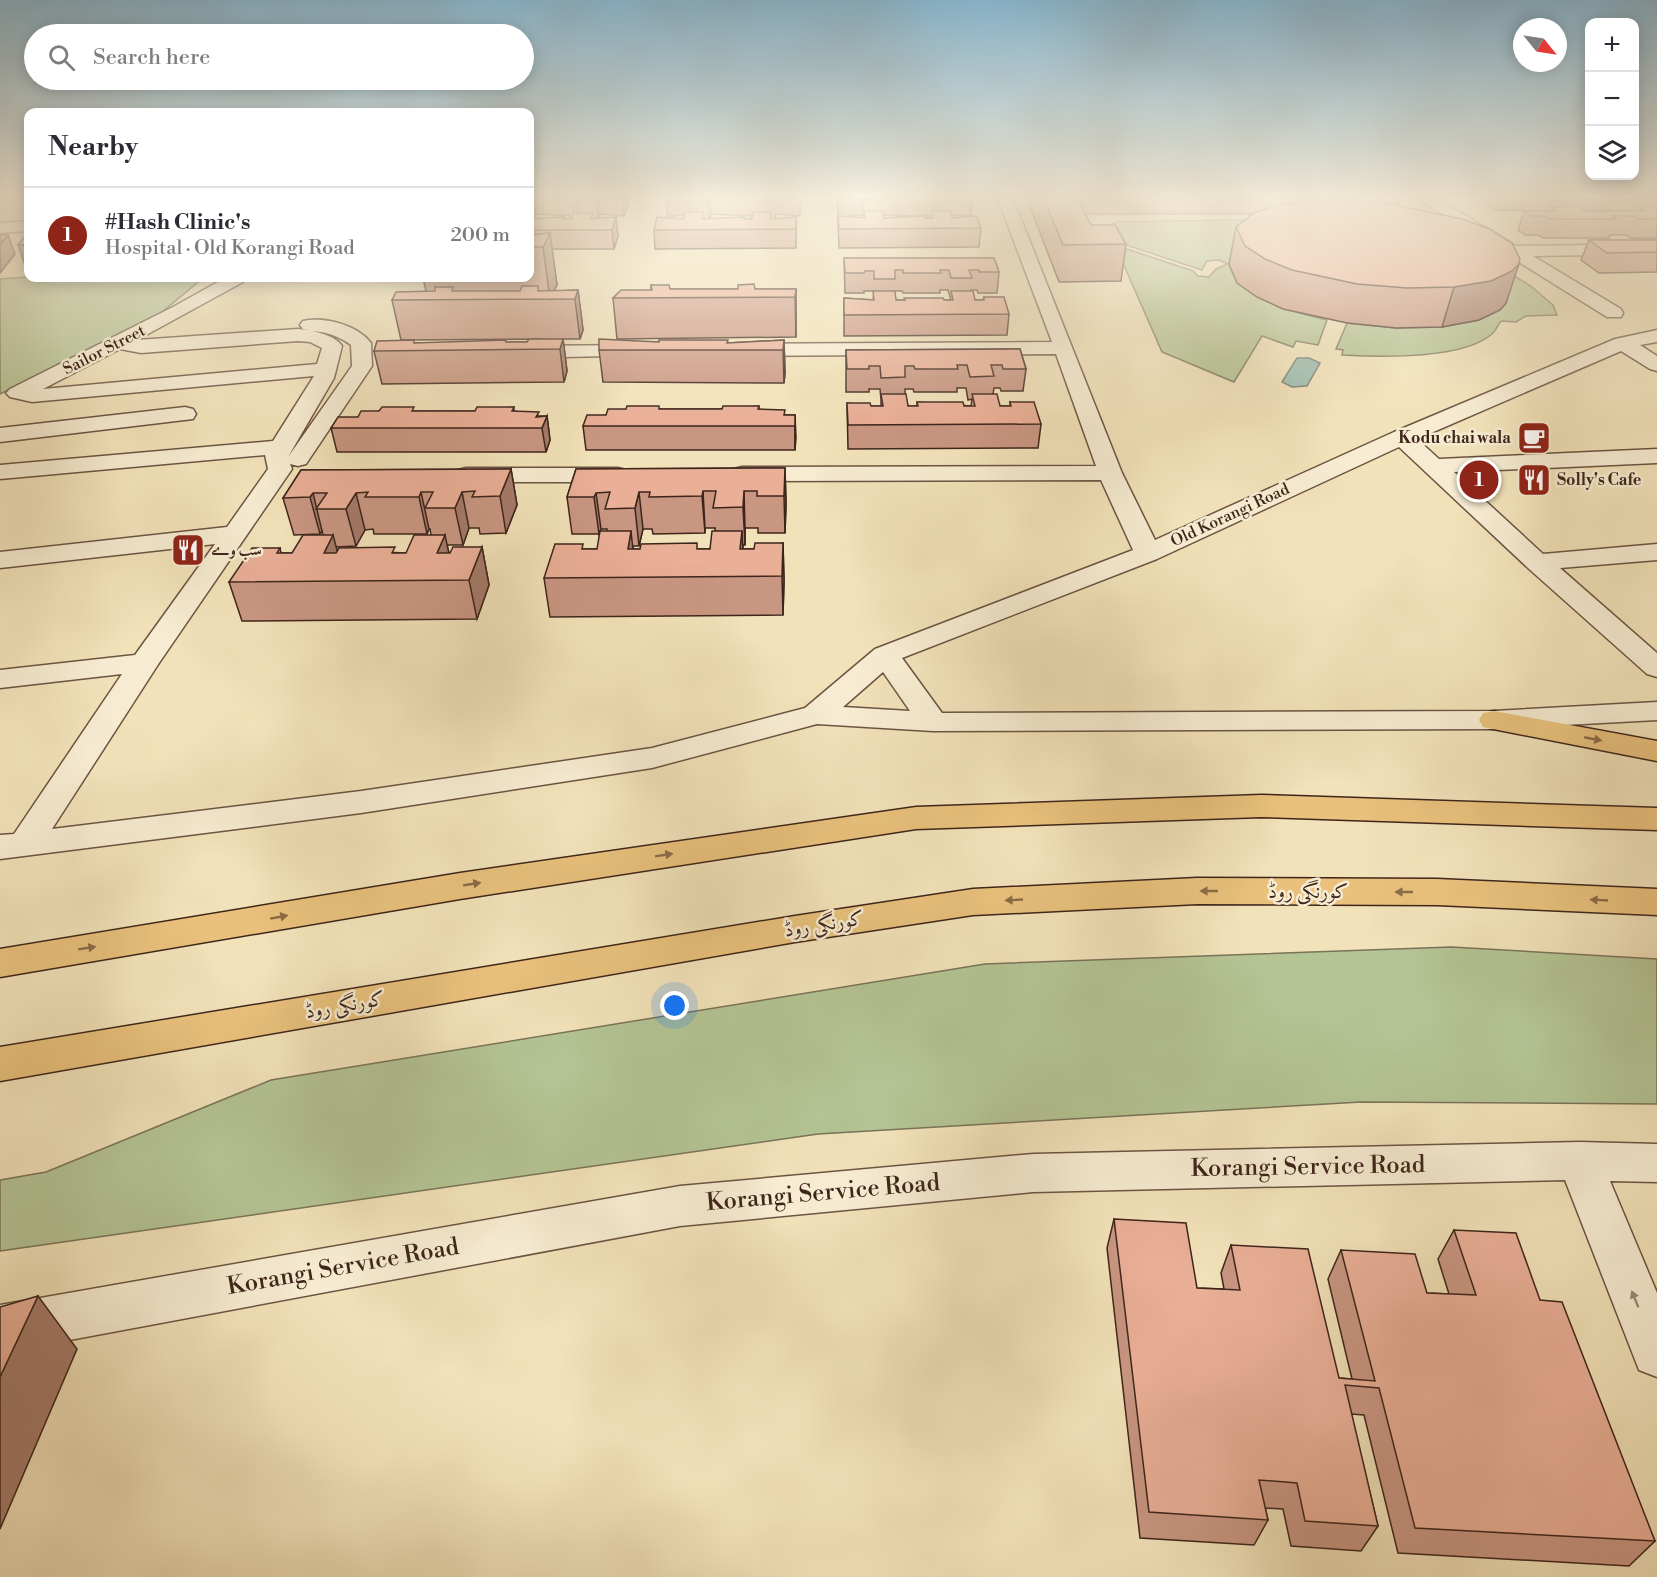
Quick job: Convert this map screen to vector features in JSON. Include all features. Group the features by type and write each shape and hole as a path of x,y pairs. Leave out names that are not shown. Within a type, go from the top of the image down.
{"main road":[{"path":"1494,720 1657,751"},
{"path":"0,963 460,886 916,818 1261,806 1657,819"},
{"name":"کورنگی روڈ","path":"0,1064 795,929 973,902 1208,891 1437,892 1657,903"}],"street":[{"path":"1034,273 1110,473 1148,553"},
{"path":"1548,273 1614,313"},
{"name":"Sailor Street","path":"8,398 149,327 230,282"},
{"path":"0,472 301,457 362,366 361,343 353,336 338,329 316,325 168,330 149,327"},
{"path":"13,845 144,663 233,534 281,458 328,369 332,346 315,338 298,335 141,347 118,343"},
{"name":"Old Korangi Road","path":"816,716 885,655 1148,553 1402,436 1622,343 1657,336"},
{"path":"1622,343 1657,365"},
{"path":"722,351 1064,348"},
{"path":"499,352 664,351"},
{"path":"8,398 328,369"},
{"path":"0,435 185,414"},
{"path":"1402,436 1537,562 1657,668"},
{"path":"1434,466 1657,456"},
{"path":"717,474 1110,473"},
{"path":"442,475 645,475"},
{"path":"0,560 233,534"},
{"path":"1537,562 1657,552"},
{"path":"885,655 933,722"},
{"path":"0,679 144,663"},
{"path":"13,845 361,802 652,758 816,716 933,722 1494,720 1657,711"},
{"path":"1580,1161 1657,1353"},
{"name":"Korangi Service Road","path":"0,1329 680,1206 1033,1173 1580,1161 1657,1162"}],"green space":[{"path":"1127,273 1195,273 1198,276 1209,277 1213,273 1233,273 1243,285 1269,302 1327,320 1318,345 1296,341 1293,347 1262,336 1234,382 1162,352"},
{"path":"1302,273 1510,273 1532,287 1553,305 1557,315 1526,316 1516,322 1501,321 1493,333 1480,342 1442,352 1398,356 1342,355 1343,350 1336,349 1347,323 1396,328 1442,327 1499,310 1508,297"},
{"path":"24,277 24,282 198,282 162,312 0,394 0,279"},
{"path":"1451,947 1657,959 1657,1104 1361,1102 818,1134 0,1251 0,1180 46,1172 271,1080 985,964"}],"water":[{"path":"1297,358 1309,358 1320,363 1307,386 1292,387 1282,382"}],"building":[{"path":"874,273 895,273 895,279 874,279"},
{"path":"950,273 970,273 972,278 951,278"},
{"path":"1304,273 1509,273 1491,281 1454,287 1407,288 1357,284"},
{"path":"754,284 755,289 796,289 795,297 613,298 621,290 652,290 651,285 669,285 670,289 738,289 738,285"},
{"path":"522,286 538,286 538,291 578,290 575,299 392,300 396,292 435,291 435,287 453,287 452,291 520,291"},
{"path":"873,291 895,291 896,300 943,298 953,300 951,291 973,291 975,300 984,300 984,297 1004,297 1009,314 844,315 844,298 874,300"},
{"path":"529,339 563,339 560,349 374,351 377,341 414,340 414,343 506,340 506,342 527,342"},
{"path":"599,339 659,342 659,340 728,340 727,343 784,340 783,350 599,350"},
{"path":"1020,349 1026,369 1003,369 1002,365 991,365 994,376 970,377 967,365 957,365 958,369 915,369 914,366 905,366 905,377 881,378 880,366 869,366 869,369 847,369 846,350"},
{"path":"881,394 906,394 908,406 918,406 917,402 963,402 964,406 975,406 972,394 997,394 1000,406 1011,406 1010,402 1034,402 1041,424 848,425 847,403 870,403 871,406 883,406"},
{"path":"627,406 659,406 659,409 722,409 723,406 759,406 758,409 785,410 784,415 795,415 795,426 583,426 587,415 606,415 608,409 626,409"},
{"path":"382,407 414,407 412,411 475,411 477,407 514,407 512,411 539,412 536,417 547,416 542,428 331,428 338,417 358,417 361,411 379,411"},
{"path":"785,468 784,496 757,496 757,491 744,491 743,507 713,508 716,491 703,491 702,496 649,497 650,492 639,492 635,508 605,509 610,492 596,493 594,497 567,497 576,469"},
{"path":"511,469 500,496 472,497 475,491 462,492 455,508 425,508 433,492 421,492 419,497 365,497 368,492 356,493 346,509 316,509 327,493 313,493 310,497 283,498 301,470"},
{"path":"600,531 631,531 628,549 640,549 641,544 697,543 697,549 710,549 712,531 742,531 740,549 754,549 755,543 783,543 782,576 544,578 555,544 583,544 582,549 597,549"},
{"path":"303,535 333,535 324,553 336,553 339,548 395,547 392,553 406,553 414,535 445,535 437,553 450,553 453,547 482,547 469,580 229,582 252,548 280,548 277,553 292,553"},
{"path":"1114,1219 1186,1223 1197,1288 1240,1290 1231,1245 1308,1249 1339,1378 1375,1381 1341,1250 1415,1254 1427,1293 1476,1295 1454,1230 1516,1233 1540,1300 1562,1302 1655,1541 1415,1528 1379,1388 1345,1385 1378,1526 1305,1521 1297,1483 1259,1480 1268,1520 1149,1512"},
{"path":"38,1296 0,1377 0,1307"}],"place":[{"name":"Kodu chai wala","path":"1534,438"},
{"name":"#Hash Clinic's","path":"1479,480"},
{"name":"Solly's Cafe","path":"1534,480"},
{"name":"سب وے","path":"188,550"}]}
